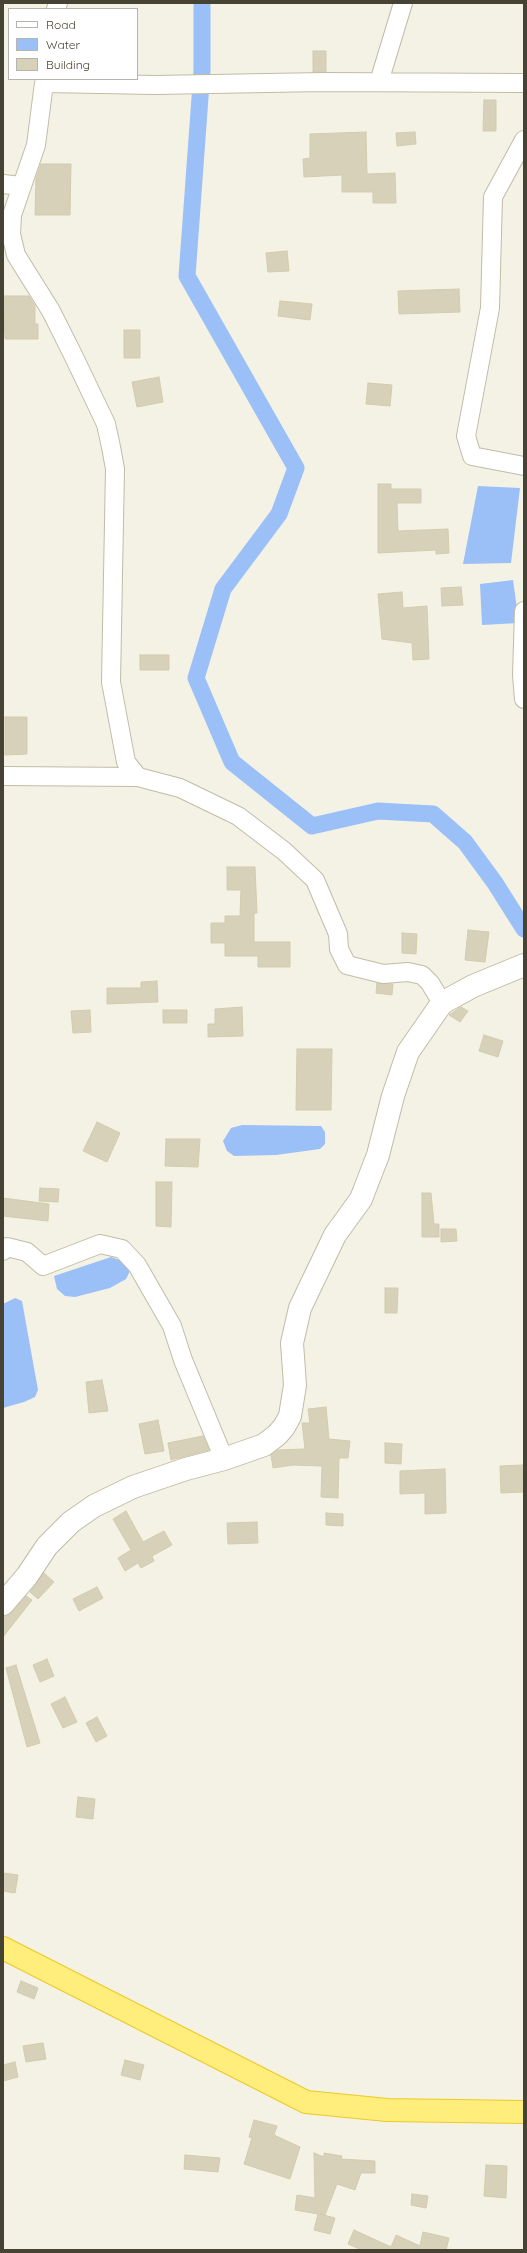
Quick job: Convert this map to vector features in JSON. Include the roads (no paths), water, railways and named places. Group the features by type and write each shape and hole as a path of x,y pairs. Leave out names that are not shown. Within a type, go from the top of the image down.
{"highway":[{"path":"3,1948 306,2102 386,2110 524,2112"}],"street":[{"path":"379,82 403,3"},
{"path":"138,777 126,762 111,682 115,469 106,424 51,311 16,255 11,234 12,215 36,145 44,81 155,85 379,82 524,83"},
{"path":"524,140 493,197 490,308 466,436 472,456 524,466"},
{"path":"3,184 21,186"},
{"path":"524,611 522,675 524,699"},
{"path":"3,776 138,777 180,788 238,816 284,851 316,880 338,934 339,950 347,965 383,974 408,972 422,975 430,983 442,1003"},
{"path":"3,1604 26,1576 47,1546 71,1522 94,1506 133,1487 186,1469 224,1460 264,1445 277,1435 290,1416 296,1385 292,1343 300,1308 335,1235 361,1199 378,1155 393,1096 408,1052 442,1003 473,986 524,965"},
{"path":"3,1251 7,1247 27,1252 42,1266 100,1244 122,1249 137,1265 172,1326 183,1360 224,1460"}],"water":[{"path":"478,486 520,488 511,563 463,564"},
{"path":"513,580 519,623 482,625 480,584"},
{"path":"242,1125 321,1126 325,1132 325,1144 320,1149 276,1155 234,1156 227,1151 223,1141 231,1128"},
{"path":"111,1257 125,1262 130,1271 126,1279 110,1288 75,1297 65,1296 57,1289 54,1276"},
{"path":"15,1298 22,1301 38,1390 35,1397 3,1408 3,1304"}],"waterway":[{"path":"202,3 202,70 187,276 296,468 279,514 223,589 196,678 232,762 312,826 378,811 433,814 465,842 495,883 524,929"}]}
